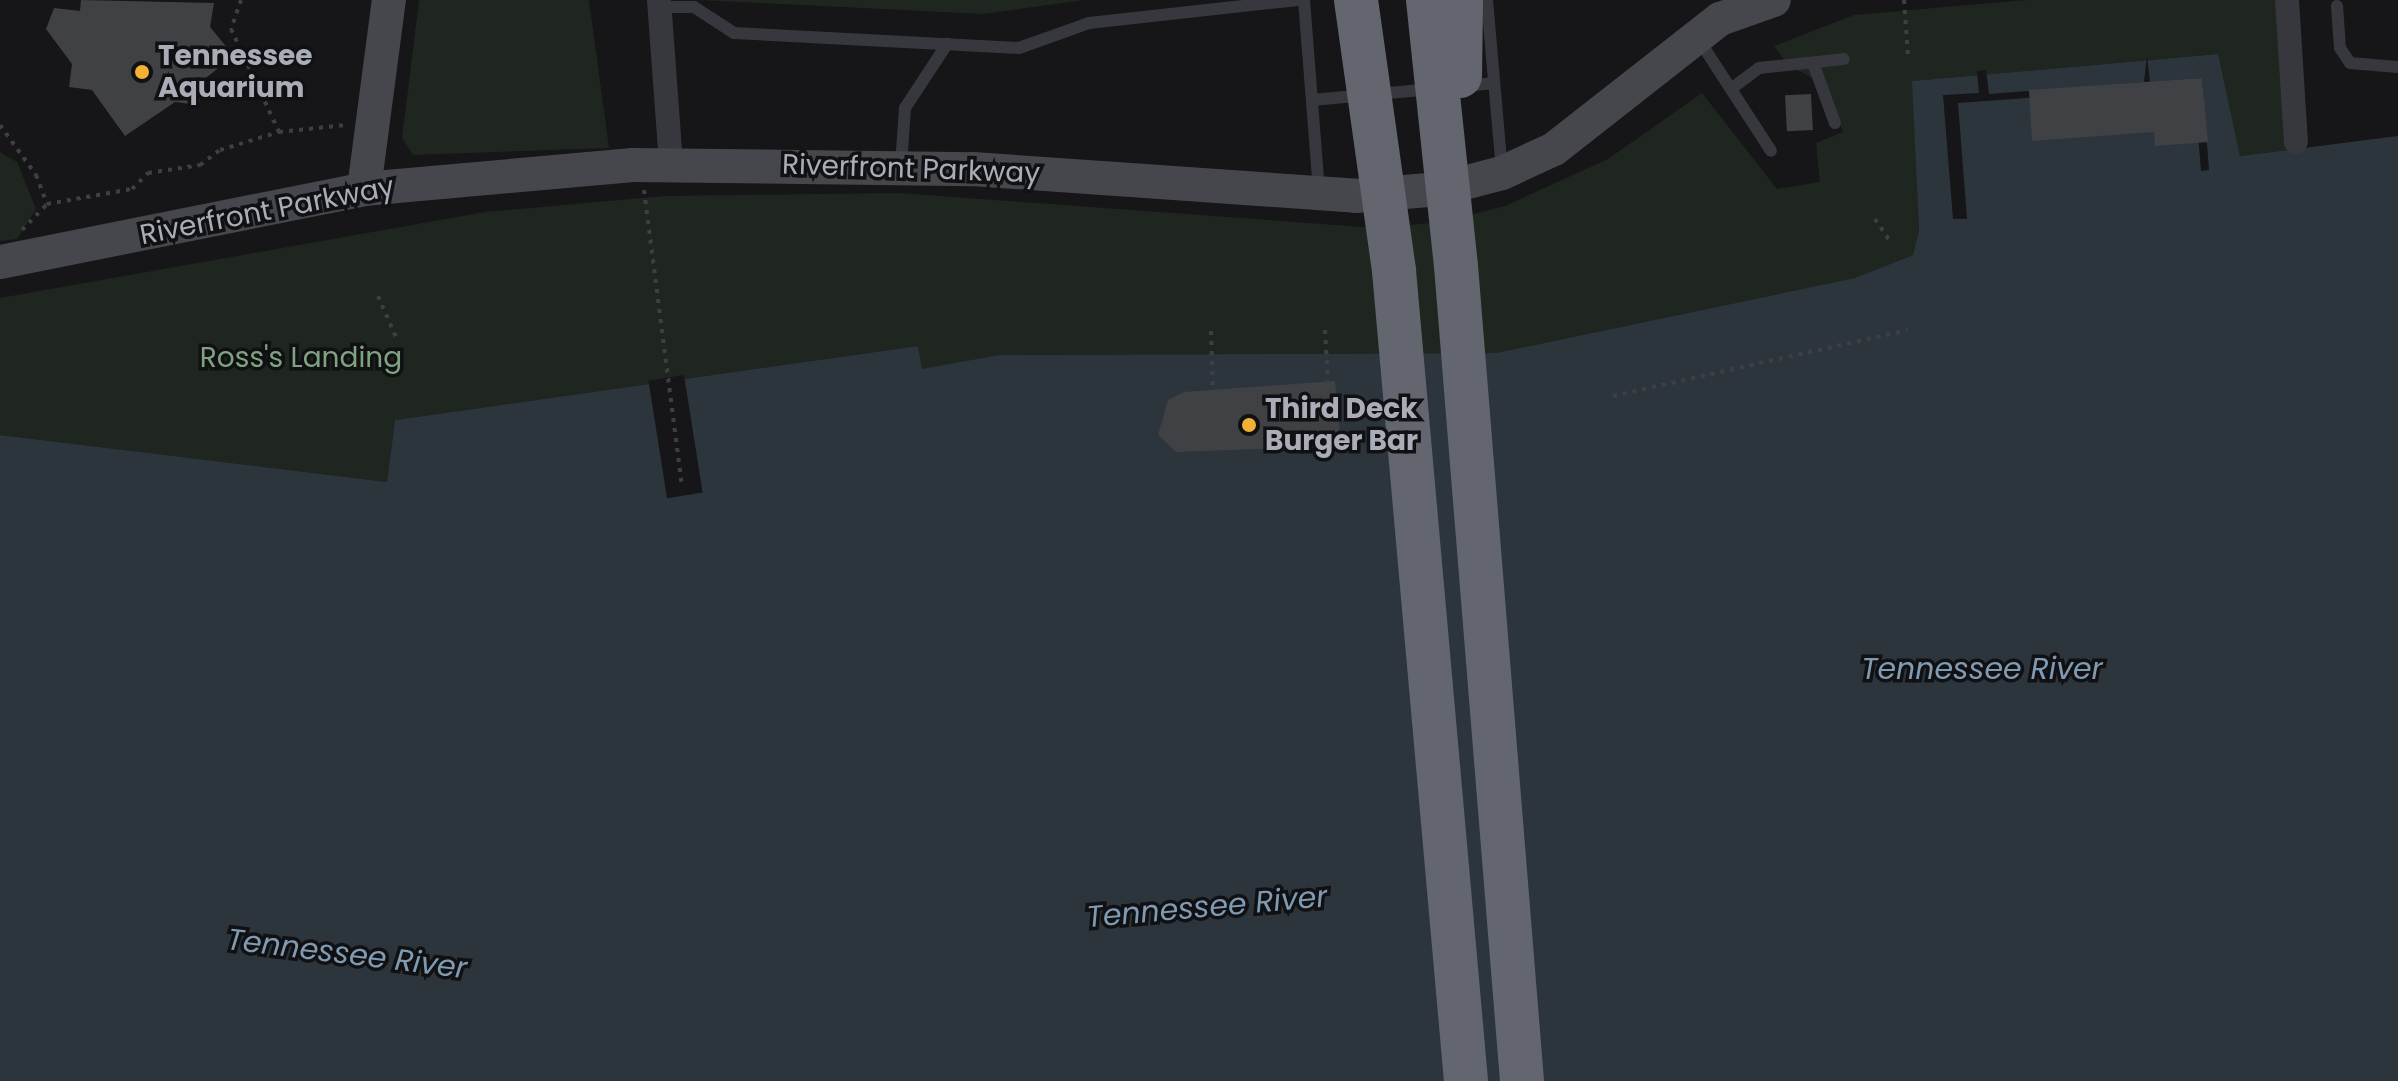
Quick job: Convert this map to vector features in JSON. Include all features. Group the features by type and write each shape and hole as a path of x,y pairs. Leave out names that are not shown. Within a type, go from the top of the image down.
{"highway":[{"path":"1356,0 1394,271"},
{"path":"1371,0 1466,1081"},
{"path":"1428,0 1456,266 1522,1081"},
{"path":"1456,266 1461,0"}],"main road":[{"path":"364,189 389,0"},
{"name":"Riverfront Parkway","path":"10,251 364,189 671,164 901,166 1319,193 1441,189 1502,173 1600,118 1710,22 1774,0"}],"street":[{"path":"2287,0 2296,142"},
{"path":"658,4 671,164"}],"lane":[{"path":"658,4 694,7 734,33 1019,48 1089,23 1296,0"},
{"path":"1304,0 1319,193"},
{"path":"1487,0 1502,173"},
{"path":"2337,6 2340,48 2350,63 2398,67"},
{"path":"1710,22 1735,86 1771,151"},
{"path":"901,166 905,108 947,44"},
{"path":"1735,86 1759,68 1844,59"},
{"path":"1813,63 1835,123"},
{"path":"1312,100 1494,83"}],"path":[{"path":"241,0 231,29 279,132"},
{"path":"1904,0 1908,56"},
{"path":"0,125 36,175 47,204"},
{"path":"10,251 47,204 132,189 148,173 200,165 220,150 279,132 342,125"},
{"path":"643,183 682,488"},
{"path":"1875,219 1889,240"},
{"path":"378,296 398,342"},
{"path":"1325,330 1328,381"},
{"path":"1613,396 1908,330"},
{"path":"1211,331 1213,390"}],"green space":[{"path":"419,0 589,0 609,148 413,155 402,138"},
{"path":"700,0 1084,0 983,14"},
{"name":"Ross's Landing","path":"2026,0 2277,0 2288,150 2240,156 2217,54 1913,81 1919,230 1913,255 1855,278 1496,353 999,355 922,370 918,346 395,420 387,482 0,435 0,298 485,212 664,196 898,193 1377,228 1443,222 1505,206 1608,159 1702,93 1777,189 1820,182 1816,143 1843,132 1825,85 1788,65 1774,46 1854,15"},
{"path":"0,152 17,162 36,209 17,239 0,241"}],"water":[{"name":"Tennessee River","path":"2218,54 2240,156 2398,136 2398,1081 0,1081 0,435 387,482 395,420 918,346 922,369 999,355 1496,353 1855,278 1913,255 1919,230 1912,81"}],"pier":[{"path":"2147,56 2150,82 2202,78 2209,170 2201,171 2194,86 1958,103 1967,219 1953,219 1943,95 1979,93 1977,71 1986,70 1989,94 2144,82"},
{"path":"684,375 703,493 667,498 648,381"}],"building":[{"name":"Tennessee Aquarium","path":"81,0 214,3 210,27 234,56 203,80 199,105 175,102 125,136 92,90 69,87 72,64 46,29 54,8 80,11"},
{"path":"2202,78 2208,142 2155,146 2154,132 2032,141 2029,90"},
{"path":"1811,94 1813,130 1787,131 1785,95"},
{"name":"Third Deck Burger Bar","path":"1335,381 1341,446 1176,452 1158,435 1168,400 1184,392"}],"place":[{"name":"Tennessee Aquarium","path":"142,72"},
{"name":"Third Deck Burger Bar","path":"1249,425"}]}
